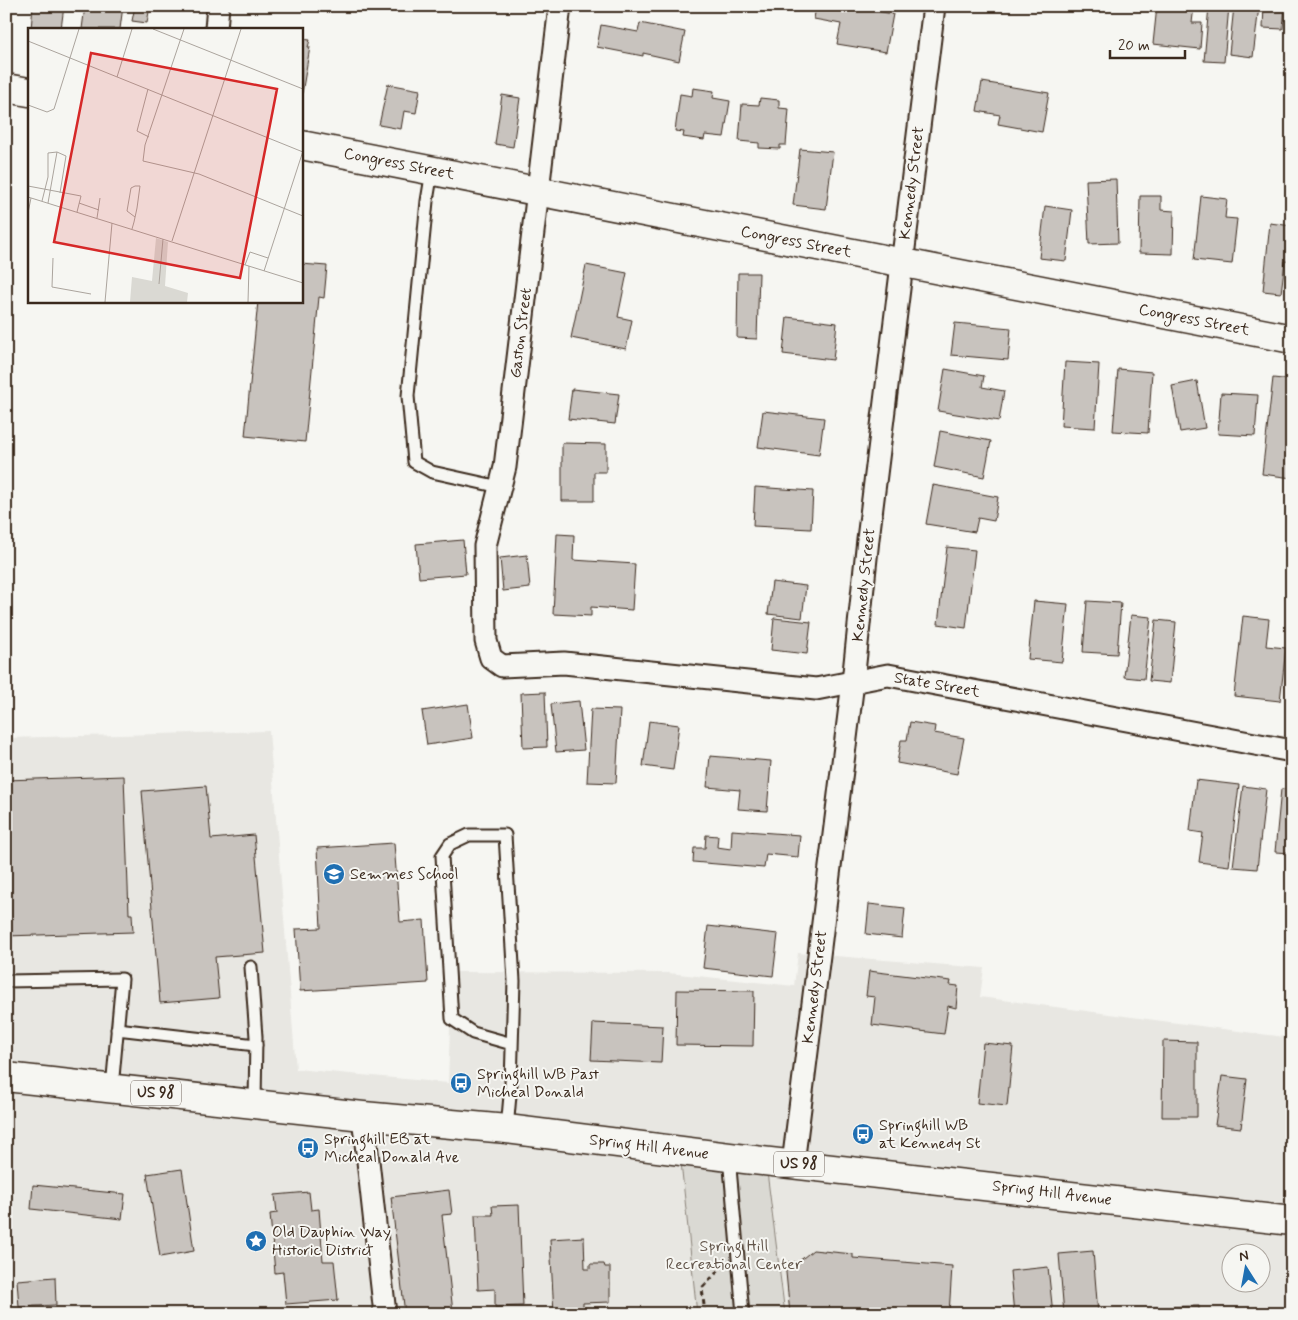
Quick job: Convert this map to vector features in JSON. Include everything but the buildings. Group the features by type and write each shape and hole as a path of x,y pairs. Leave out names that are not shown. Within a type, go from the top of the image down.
{"main road":[{"path":"6,88 28,92"},
{"name":"Congress Street","path":"302,145 1292,339"},
{"name":"Spring Hill Avenue","path":"6,1078 363,1116 507,1129 729,1157 1292,1221"}],"street":[{"path":"216,28 218,6"},
{"name":"Gaston Street","path":"491,658 486,641 485,546 504,467 560,6"},
{"name":"Kennedy Street","path":"793,1164 934,6"},
{"name":"State Street","path":"491,658 502,666 564,662 816,689 888,675 1292,751"},
{"path":"363,1116 385,1314"}],"lane":[{"path":"432,170 427,200 408,396 414,462 432,472 500,487"},
{"path":"507,1129 511,1084 514,982 505,835 469,836 450,844 442,856 452,1019 473,1033 512,1044"},
{"path":"252,967 256,1045 255,1103"},
{"path":"6,981 122,979 112,1088"},
{"path":"118,1029 256,1045"},
{"path":"729,1157 743,1314"}],"path":[{"path":"705,1314 702,1288 722,1265"}],"shaded area":[{"path":"269,731 296,1069 448,1083 452,972 668,973 794,986 798,953 984,968 980,997 1292,1038 1292,1314 785,1314 767,1172 681,1162 697,1314 6,1314 6,738"}],"green space":[{"name":"Spring Hill Recreational Center","path":"681,1162 767,1172 785,1314 697,1314"}],"place":[{"name":"Semmes School","path":"334,874"},
{"name":"Springhill WB Past Micheal Donald","path":"461,1083"},
{"name":"Springhill WB at Kennedy St","path":"863,1134"},
{"name":"Springhill EB at Micheal Donald Ave","path":"308,1148"},
{"name":"Old Dauphin Way Historic District","path":"256,1241"}]}
